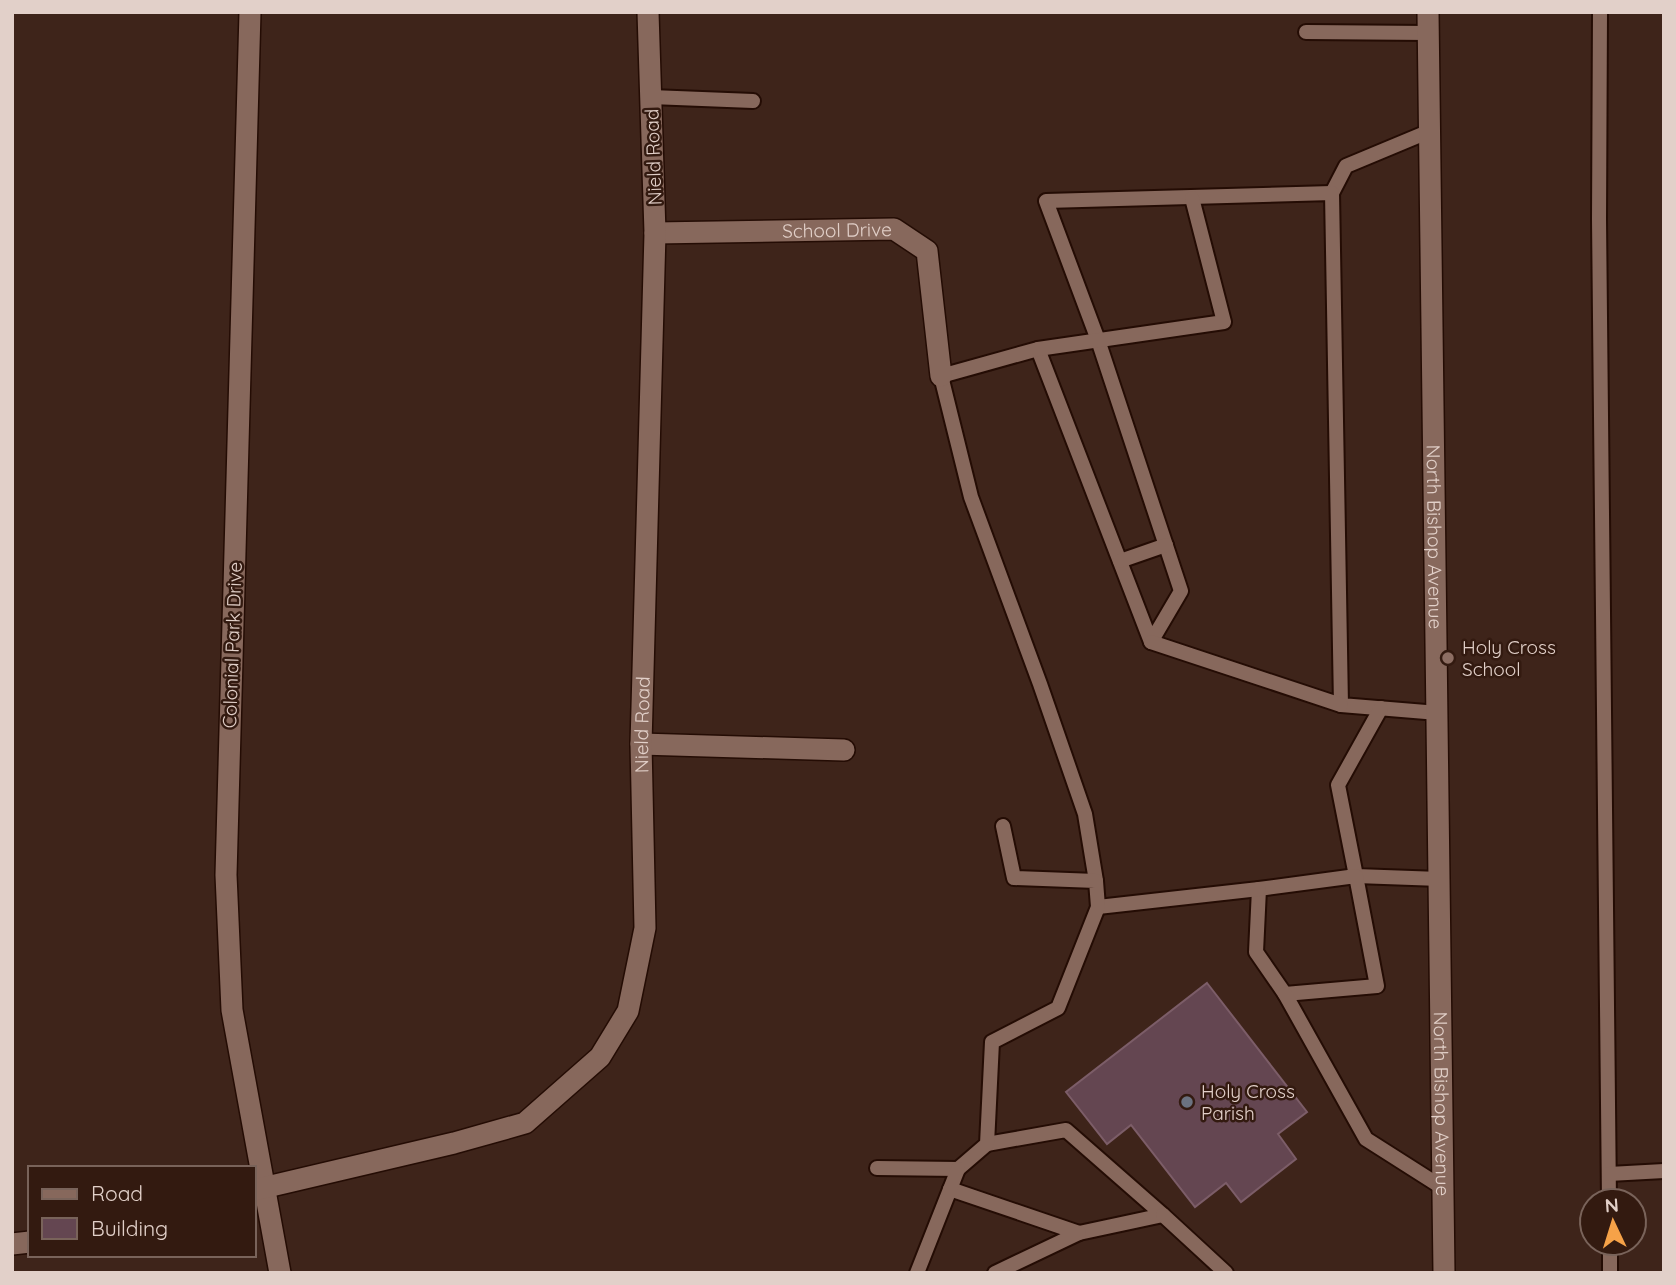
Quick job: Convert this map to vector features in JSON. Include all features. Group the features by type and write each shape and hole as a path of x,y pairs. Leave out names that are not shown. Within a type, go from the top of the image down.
{"street":[{"name":"Colonial Park Drive","path":"250,12 226,875 232,1010 256,1166"},
{"name":"Nield Road","path":"259,1189 454,1143 525,1123 600,1057 628,1011 645,928 641,744 655,233 648,12"},
{"name":"North Bishop Avenue","path":"1428,23 1444,1273"},
{"name":"School Drive","path":"655,233 894,229 927,251 941,376"},
{"path":"641,744 845,750"},
{"name":"Colonial Park Drive","path":"256,1169 280,1273"}],"lane":[{"path":"1600,12 1599,219 1609,1187"},
{"path":"1306,32 1428,23"},
{"path":"651,97 753,101"},
{"path":"1341,705 1332,193 1346,166 1430,131"},
{"path":"1151,642 1181,591 1098,340 1046,201 1332,193"},
{"path":"987,1144 992,1042 1058,1008 1098,907 1085,814 971,497 941,376 1038,349 1224,322 1192,198"},
{"path":"1038,349 1151,642"},
{"path":"1120,561 1166,545"},
{"path":"1151,642 1341,705 1438,713"},
{"path":"1285,994 1377,986 1338,785 1381,708"},
{"path":"1003,827 1014,878 1096,881"},
{"path":"1098,907 1356,876 1440,879"},
{"path":"1259,889 1256,952 1285,994 1366,1139 1443,1188"},
{"path":"917,1273 958,1169 987,1144 1066,1130 1226,1273"},
{"path":"877,1168 958,1169"},
{"path":"1609,1174 1664,1171"},
{"path":"950,1189 1079,1233"},
{"path":"995,1273 1079,1233 1163,1215"}],"building":[{"name":"Holy Cross Parish","path":"1207,983 1307,1112 1278,1134 1296,1159 1241,1202 1226,1183 1195,1207 1131,1125 1107,1144 1066,1092"}],"place":[{"name":"Holy Cross School","path":"1448,658"},
{"name":"Holy Cross Parish","path":"1187,1102"}]}
